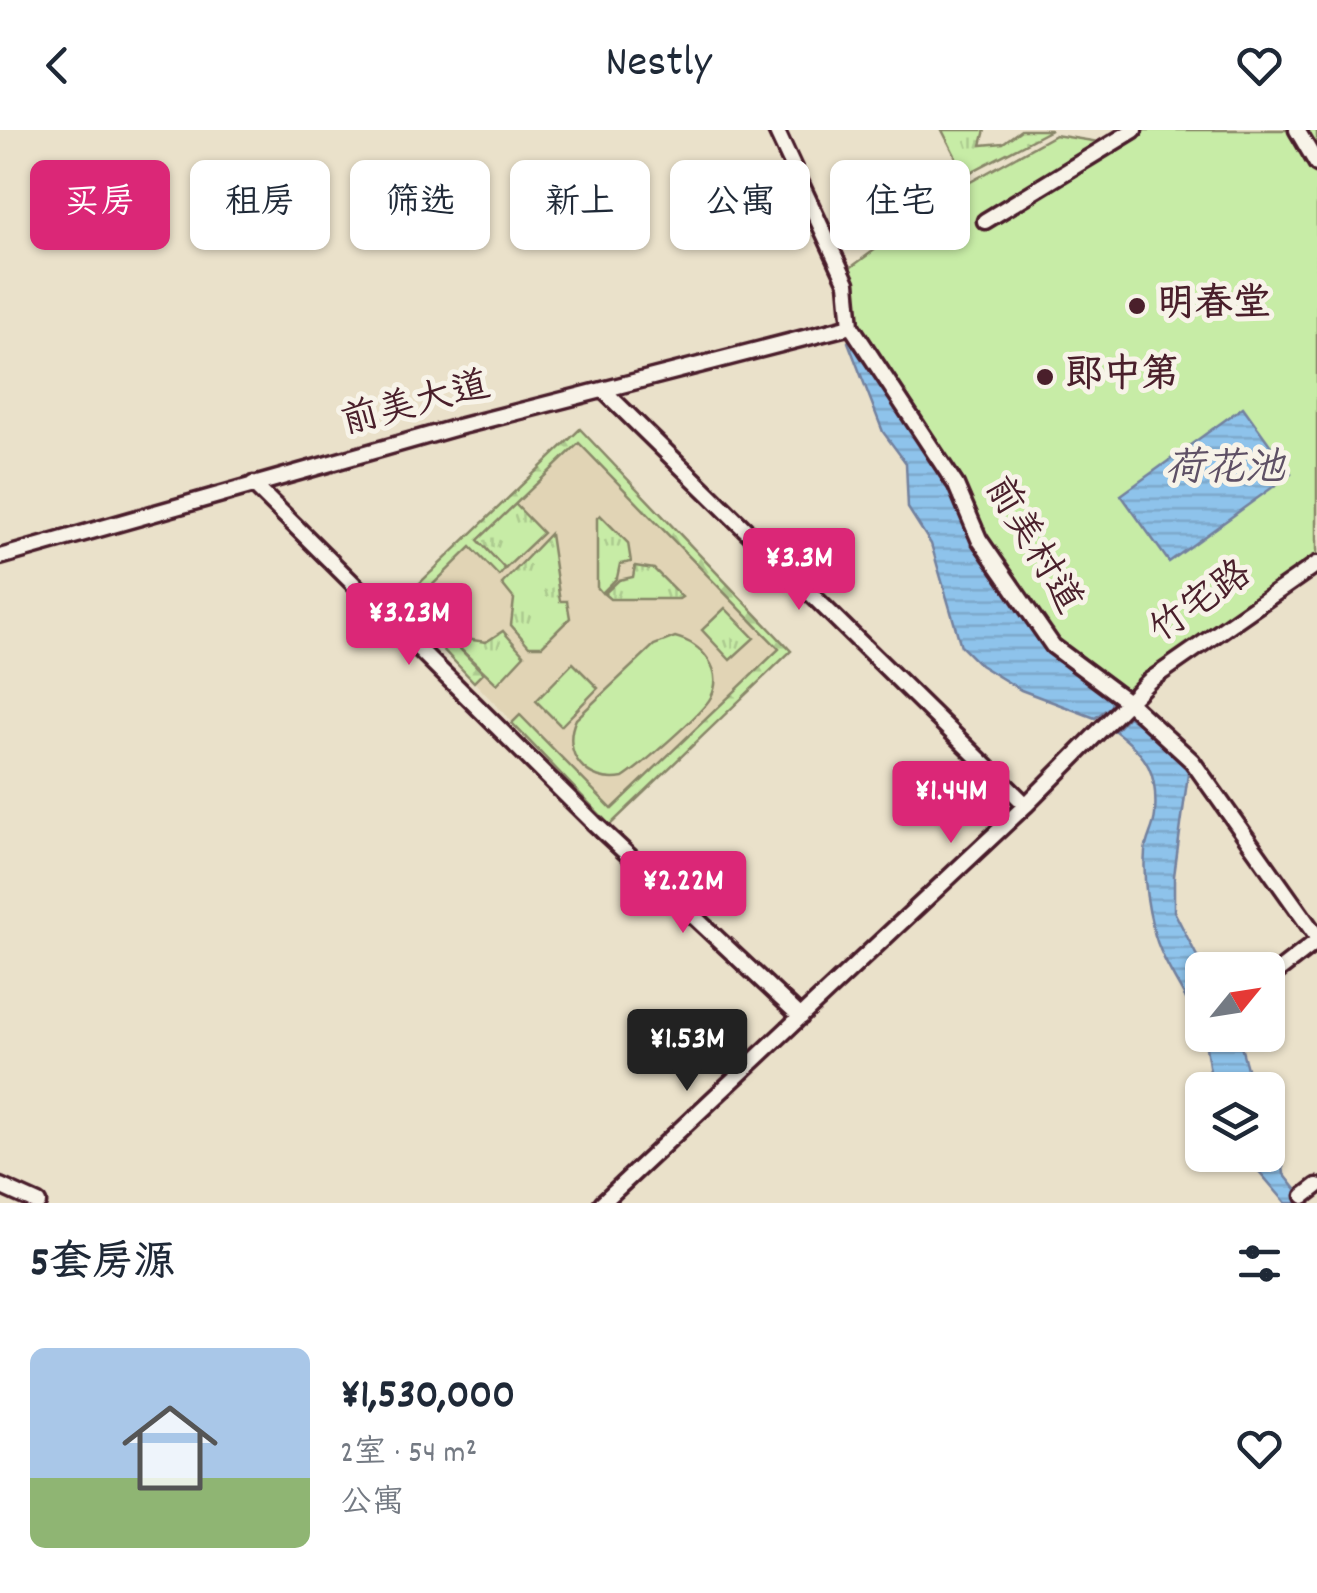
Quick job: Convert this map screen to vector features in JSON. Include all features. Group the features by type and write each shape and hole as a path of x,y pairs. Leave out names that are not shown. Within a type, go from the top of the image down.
{"street":[{"name":"前美村道","path":"776,130 847,283 851,326 956,485 979,539 1053,646 1128,702 1192,761 1317,939"},
{"path":"985,221 1134,130"},
{"path":"1297,130 1317,164"},
{"name":"前美大道","path":"0,558 253,484 851,326"},
{"path":"602,390 1026,806"},
{"path":"253,484 594,823 801,1017"},
{"name":"竹宅路","path":"602,1203 1026,806 1149,681 1317,564"},
{"path":"1285,965 1317,939"},
{"path":"0,1186 38,1203"},
{"path":"1304,1196 1317,1186"}],"shaded area":[{"path":"580,429 791,651 610,825 399,603"}],"green space":[{"path":"942,130 985,130 981,145 1003,143 1021,130 1051,130 970,172 970,160 957,160"},
{"path":"1129,130 1317,130 1317,573 1140,698 1105,679 1053,638 985,538 855,325 850,268 874,250 970,250 970,182 1055,135 1105,143"},
{"path":"580,429 791,651 610,825 512,723 520,715 612,809 779,649 579,443 478,540 505,569 499,576 471,547 415,602 483,673 474,682 399,603"},
{"path":"515,504 543,533 505,569 477,540"},
{"path":"600,515 628,543 631,562 620,564 617,578 602,593 597,587"},
{"path":"550,534 560,601 567,601 570,618 542,646 529,646 511,625 514,599 502,584"},
{"path":"635,566 654,569 682,597 610,599 604,594 619,580 633,577"},
{"path":"725,608 754,638 730,660 702,630"},
{"path":"503,631 524,655 497,684 454,643 459,638 486,642"},
{"path":"675,637 694,645 708,659 715,677 711,697 684,727 623,778 598,777 580,764 574,754 572,732 576,719 654,645"},
{"path":"573,663 598,688 561,726 536,701"}],"water":[{"path":"850,339 855,341 955,493 962,520 977,547 1048,651 1112,701 1095,718 1021,690 980,665 961,646 931,544 908,508 906,463 883,432"},
{"name":"荷花池","path":"1243,407 1291,474 1169,562 1121,495"},
{"path":"1128,717 1189,767 1174,876 1174,911 1195,952 1185,952 1185,997 1162,955 1146,890 1146,847 1155,815 1155,788 1143,757 1115,731"},
{"path":"1207,1052 1243,1052 1248,1072 1210,1072"},
{"path":"1260,1172 1284,1172 1307,1203 1286,1203"}],"place":[{"name":"明春堂","path":"1137,306"},
{"name":"郎中第","path":"1045,377"}]}
